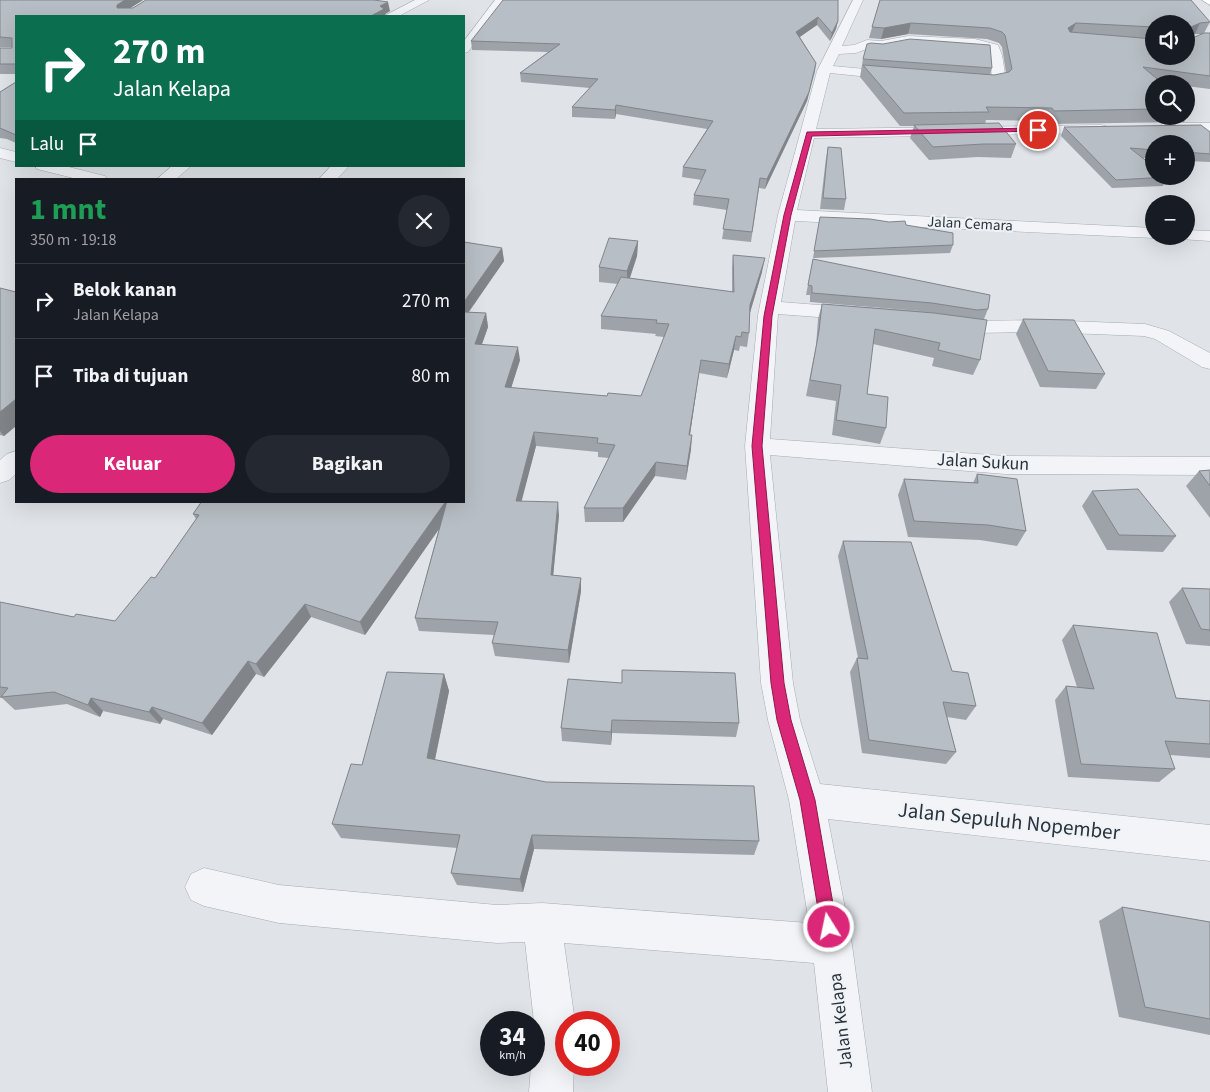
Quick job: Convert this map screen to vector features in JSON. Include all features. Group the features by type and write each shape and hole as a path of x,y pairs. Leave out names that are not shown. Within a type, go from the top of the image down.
{"street":[{"path":"392,15 424,0"},
{"path":"465,48 501,0"},
{"name":"Jalan Kelapa","path":"850,1092 832,945 807,800 784,720 777,683 757,446 770,307 787,215 825,69 858,0"},
{"path":"834,50 856,49 867,44 881,45 908,40 975,43 994,48 997,53 996,67 999,80 990,82 959,80"},
{"path":"825,69 912,77"},
{"path":"1151,128 1210,127"},
{"path":"809,134 1112,128"},
{"path":"0,153 15,157"},
{"path":"47,167 95,178"},
{"path":"166,178 183,167"},
{"path":"328,178 340,167"},
{"name":"Jalan Cemara","path":"787,215 1145,233"},
{"path":"1195,235 1210,236"},
{"path":"770,307 872,315"},
{"path":"929,320 973,327 1042,326 1145,330 1162,335 1210,362"},
{"name":"Jalan Sukun","path":"757,446 1005,465 1210,466"},
{"path":"0,449 15,453"},
{"path":"0,474 15,461"},
{"name":"Jalan Sepuluh Nopember","path":"807,800 1210,843"},
{"path":"204,887 279,904 497,924 542,922 832,945"},
{"path":"542,922 555,1029 551,1092"}],"building":[{"path":"0,0 125,0 117,5 117,8 133,8 146,0 374,0 388,2 380,6 384,9 373,15 15,15 15,64 0,64 0,48 12,48 12,38 0,37"},
{"path":"503,0 838,0 838,21 832,33 818,17 796,32 816,63 809,92 767,179 760,178 752,232 723,229 729,199 694,195 706,170 683,167 713,121 616,105 615,110 572,107 598,79 520,73 560,44 471,41"},
{"path":"880,0 1191,0 1210,22 1195,25 1195,15 1145,15 1145,27 1076,23 1068,28 1070,32 1145,38 1145,65 1195,65 1195,37 1210,33 1210,76 1143,67 1152,75 1145,75 1145,109 1054,111 1052,108 986,107 989,112 904,113 863,65 994,75 1009,72 1012,69 1005,35 990,28 911,23 884,28 872,27"},
{"path":"910,39 990,45 992,68 863,59 867,44 883,44"},
{"path":"15,83 15,135 0,128 0,92"},
{"path":"999,123 1016,144 933,147 914,125"},
{"path":"1201,125 1210,132 1210,154 1195,153 1195,135 1145,135 1145,149 1130,148 1145,160 1145,178 1116,180 1064,127"},
{"path":"828,147 841,148 846,199 823,198"},
{"path":"820,217 870,219 889,222 905,221 906,225 953,233 953,245 814,251"},
{"path":"609,238 638,241 627,271 599,267"},
{"path":"465,242 502,248 465,301"},
{"path":"733,255 765,258 750,305 749,333 742,332 741,337 736,336 729,364 701,360 689,435 692,435 687,466 656,462 623,508 584,508 615,445 597,443 598,438 534,432 516,501 558,502 551,575 581,578 568,650 492,643 498,622 415,618 446,503 465,503 465,312 486,313 475,344 518,347 505,387 607,396 608,393 641,396 669,324 656,323 657,320 601,316 621,277 734,292"},
{"path":"813,259 990,295 988,309 977,310 932,303 812,293 812,286 808,285"},
{"path":"0,288 15,292 15,400 0,412"},
{"path":"822,304 934,313 987,320 980,360 938,350 940,343 875,329 867,394 888,397 886,428 836,420 841,385 810,380"},
{"path":"1023,319 1074,320 1105,374 1048,371"},
{"path":"1210,470 1210,486 1199,471"},
{"path":"977,474 1017,479 1026,531 988,525 914,521 904,479 978,483"},
{"path":"1138,489 1176,536 1119,535 1092,491"},
{"path":"201,503 445,503 360,622 305,604 256,664 248,661 202,723 152,707 149,712 91,698 88,705 54,692 1,697 8,688 0,687 0,602 74,617 76,614 115,621 151,577 155,578 199,515 193,514"},
{"path":"843,541 911,542 952,671 968,673 976,706 943,702 956,752 869,740 857,658 868,659"},
{"path":"1182,588 1210,589 1210,630 1201,629"},
{"path":"1073,625 1157,633 1176,698 1210,701 1210,744 1165,741 1175,769 1081,764 1066,686 1094,689"},
{"path":"622,670 735,673 739,723 612,720 611,732 561,728 568,679 622,683"},
{"path":"387,672 444,674 427,758 546,782 754,786 759,841 532,835 520,879 451,873 460,835 332,824 351,764 362,765"},
{"path":"1122,907 1210,922 1210,1019 1145,1007"}],"route":[{"path":"829,927 807,800 784,720 777,683 757,446 768,316 787,215 809,134 1038,130"}]}
